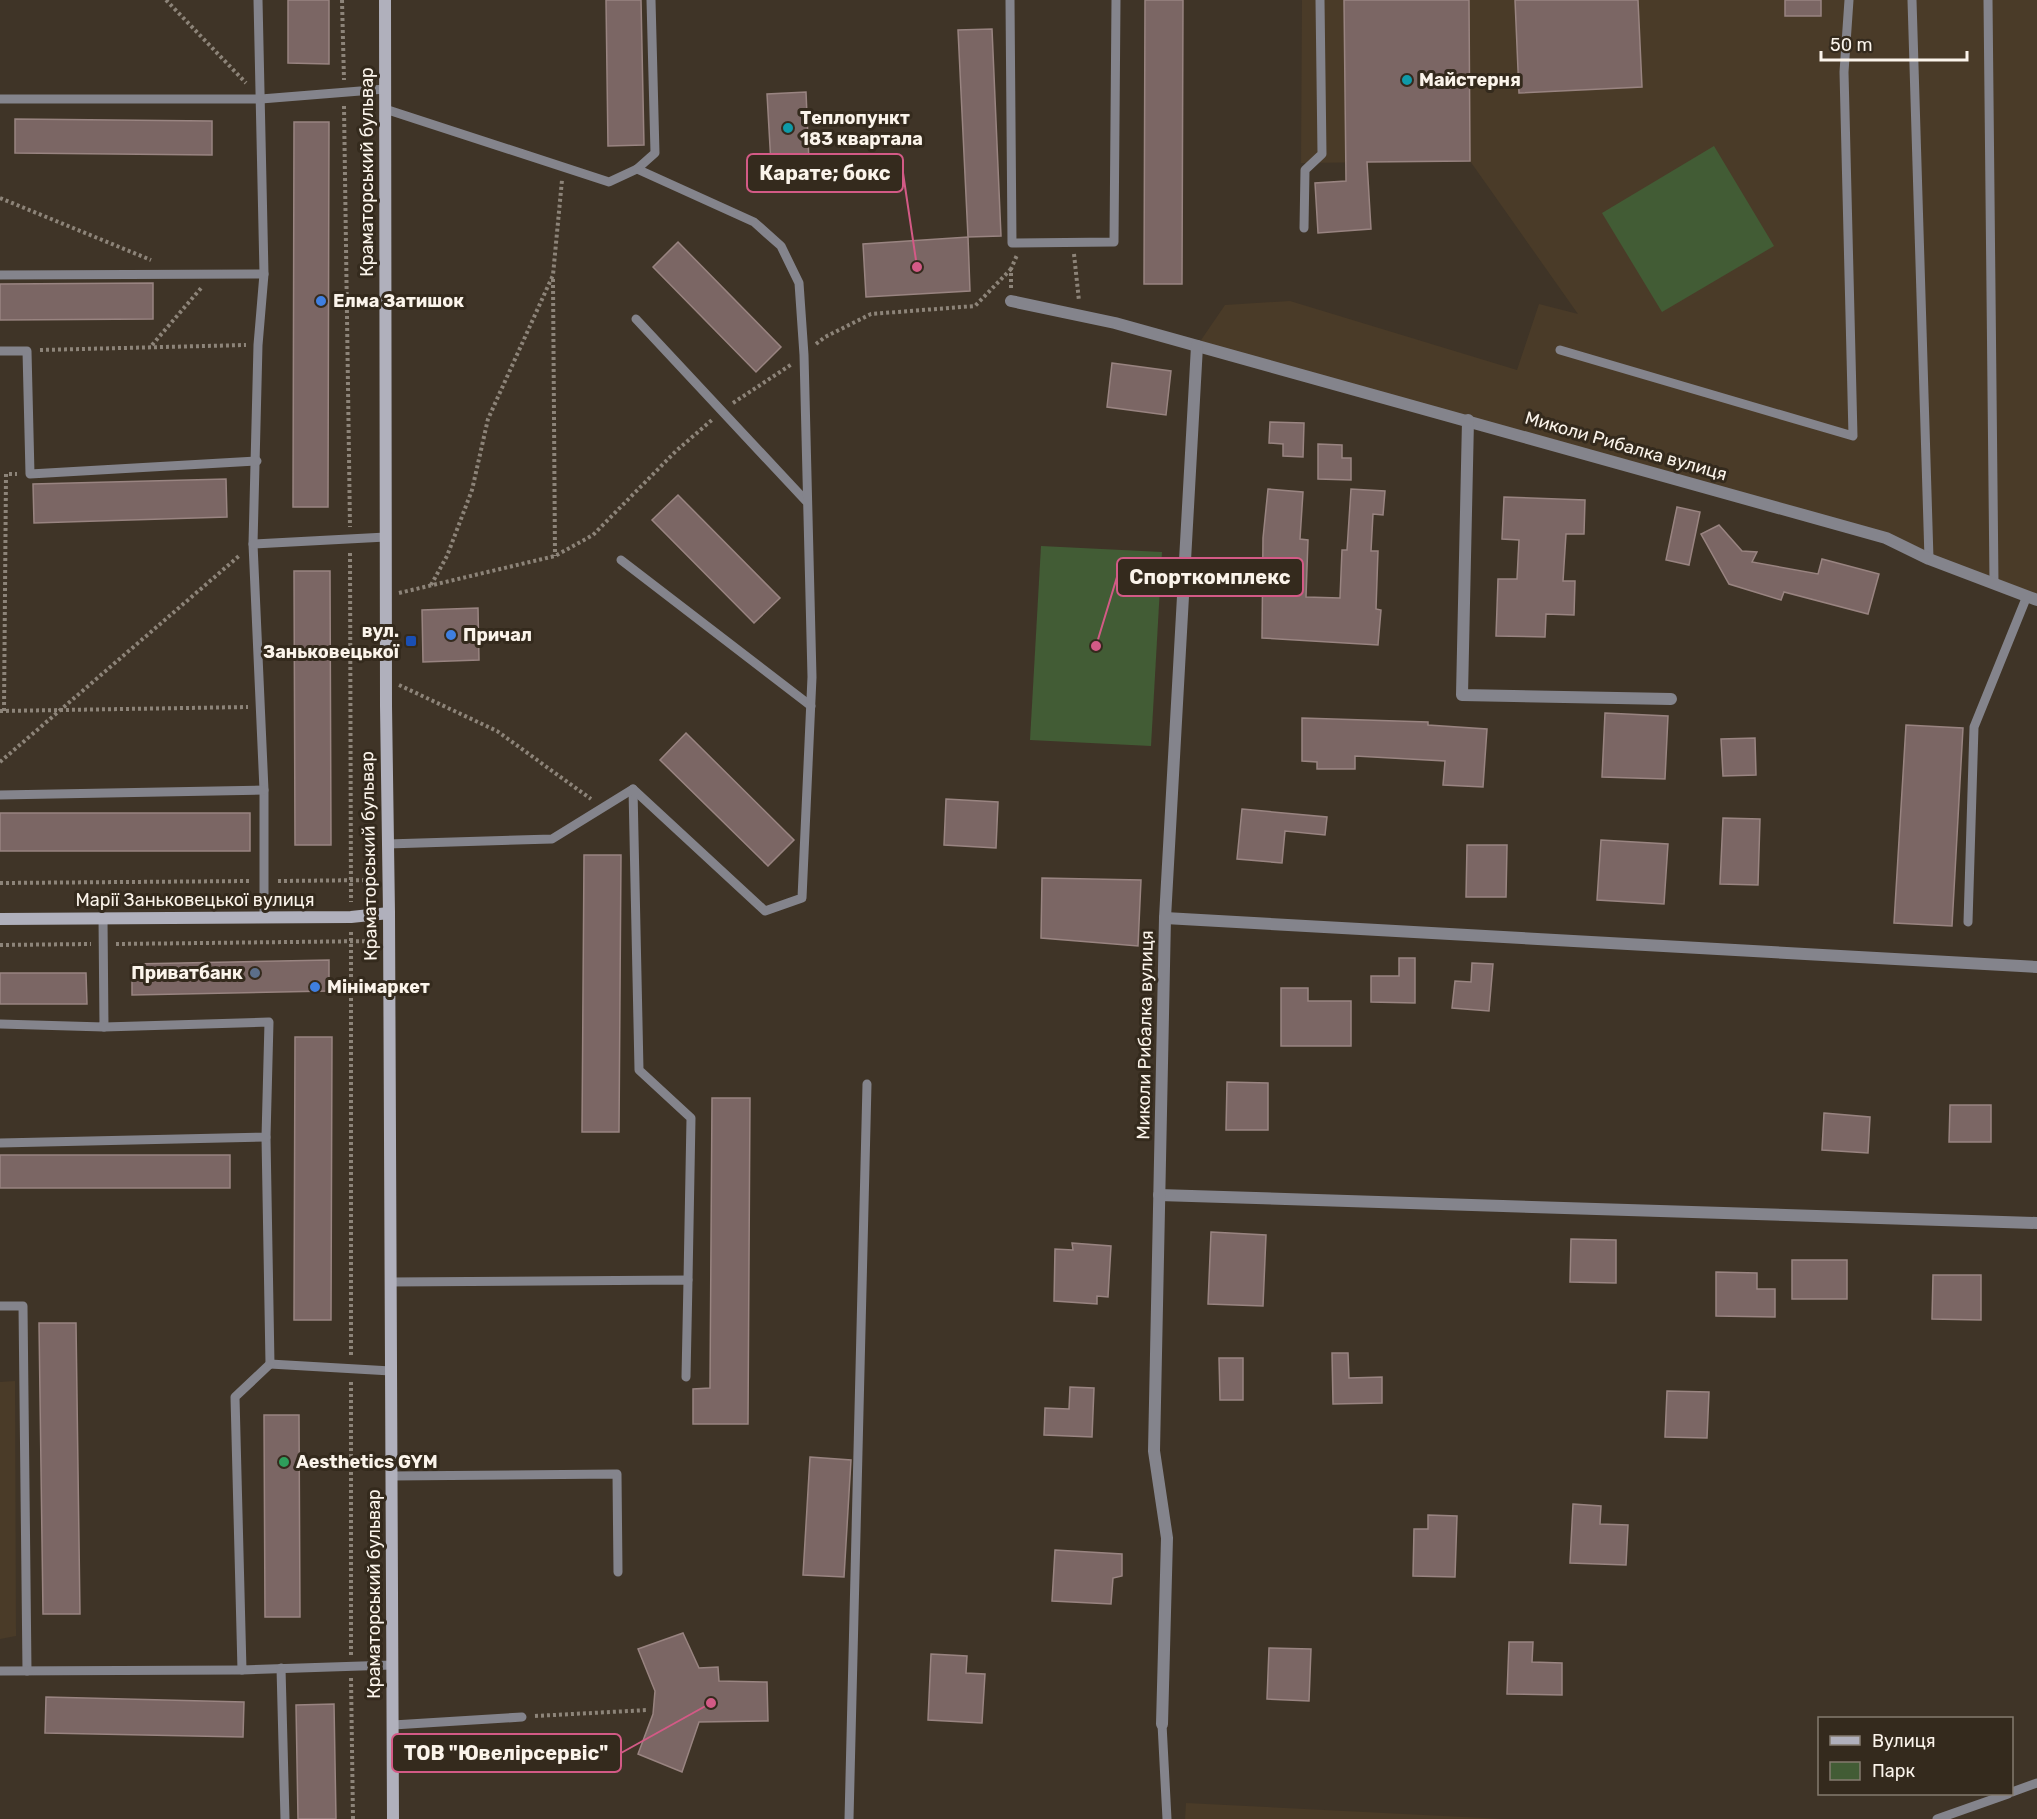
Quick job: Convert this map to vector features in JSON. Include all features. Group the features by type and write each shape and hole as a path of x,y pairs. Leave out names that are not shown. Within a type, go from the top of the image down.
{"street":[{"name":"Краматорський бульвар","path":"385,0 386,678 393,1819"},
{"name":"Миколи Рибалка вулиця","path":"1011,301 1115,322 1886,538 1929,559 2032,598"},
{"name":"Миколи Рибалка вулиця","path":"1161,1724 1167,1538 1154,1451 1165,918 1197,346"},
{"path":"1467,420 1462,695 1671,699"},
{"name":"Марії Заньковецької вулиця","path":"0,919 351,916 389,913"},
{"path":"1165,918 2037,967"},
{"path":"1159,1195 2037,1223"}],"lane":[{"path":"258,0 264,274 258,345 257,461 253,544 264,790 264,917"},
{"path":"385,109 609,182 637,169 655,153 651,0"},
{"path":"1010,0 1012,243 1114,242 1116,0"},
{"path":"1304,228 1305,170 1322,154 1320,0"},
{"path":"1560,350 1853,436 1844,72 1849,0"},
{"path":"1912,0 1929,559"},
{"path":"1988,0 1994,583"},
{"path":"0,99 261,99 385,89"},
{"path":"633,789 765,911 801,898 811,706 804,355 799,283 782,246 754,222 637,169"},
{"path":"0,275 213,276 264,274"},
{"path":"636,319 806,501"},
{"path":"0,351 27,351 30,474 257,461"},
{"path":"253,544 386,537"},
{"path":"621,560 811,706"},
{"path":"1968,922 1974,727 2032,598"},
{"path":"387,844 552,839 633,789"},
{"path":"633,789 639,1070 691,1118 686,1377"},
{"path":"0,795 264,790"},
{"path":"103,918 104,1028"},
{"path":"0,1024 104,1028 269,1022 266,1137 270,1364"},
{"path":"849,1819 867,1084"},
{"path":"0,1143 266,1137"},
{"path":"390,1282 688,1280"},
{"path":"0,1306 23,1306 29,1626 27,1671"},
{"path":"242,1670 235,1397 270,1364 391,1371"},
{"path":"391,1476 617,1474 618,1572"},
{"path":"0,1671 242,1670 392,1665"},
{"path":"281,1668 285,1819"},
{"path":"393,1725 522,1717"},
{"path":"1161,1724 1167,1819"},
{"path":"2013,1792 2037,1783"},
{"path":"1938,1819 2004,1795"}],"path":[{"path":"166,0 261,99"},
{"path":"342,0 350,538 353,1819"},
{"path":"555,556 553,275 563,167"},
{"path":"0,198 159,263"},
{"path":"386,596 555,556 593,535 676,450 722,411 804,355 825,337 871,314 975,306 1011,269 1023,243"},
{"path":"1073,243 1079,300 1090,304"},
{"path":"1011,269 1011,301"},
{"path":"430,585 447,556 472,490 488,419 553,275"},
{"path":"152,346 213,276"},
{"path":"27,351 258,345"},
{"path":"30,474 6,474 2,711 260,706"},
{"path":"0,762 253,544"},
{"path":"386,678 497,732 604,808"},
{"path":"0,883 388,880"},
{"path":"0,945 388,941"},
{"path":"522,1717 648,1710"}],"shaded area":[{"path":"1302,0 2037,0 2037,600 1886,538 1197,346 1225,305 1290,301 1517,370 1539,304 1578,314 1470,161 1301,163"},
{"path":"15,1381 16,1636 0,1639 0,1382"},
{"path":"1186,1803 1503,1819 1185,1819"}],"green space":[{"path":"1714,146 1774,246 1662,312 1602,213"},
{"path":"1041,546 1162,552 1151,746 1030,740"}],"building":[{"path":"288,0 329,0 329,64 288,63"},
{"path":"606,0 641,0 644,145 608,146"},
{"path":"1145,0 1183,0 1182,284 1144,284"},
{"name":"Майстерня","path":"1344,0 1469,0 1470,161 1367,162 1371,229 1318,233 1315,183 1346,181"},
{"path":"1515,0 1638,0 1642,87 1519,93"},
{"path":"1785,0 1821,0 1821,16 1785,16"},
{"path":"992,29 1001,236 968,237 958,30"},
{"name":"Теплопункт 183 квартала","path":"806,92 809,162 771,164 767,94"},
{"path":"15,119 212,121 212,155 15,153"},
{"path":"294,122 329,122 328,507 293,507"},
{"path":"968,237 970,291 866,297 863,244"},
{"path":"678,242 781,347 756,372 653,267"},
{"path":"153,283 153,319 0,320 0,284"},
{"path":"1112,363 1171,371 1166,415 1107,407"},
{"path":"1270,422 1304,423 1303,457 1283,456 1283,444 1269,443"},
{"path":"1318,444 1342,445 1342,458 1351,458 1351,480 1318,479"},
{"path":"226,479 227,517 34,523 33,484"},
{"path":"1268,489 1303,492 1300,539 1308,540 1306,597 1340,598 1342,550 1347,550 1351,489 1385,491 1383,515 1373,514 1371,551 1378,551 1376,609 1381,610 1378,645 1262,638 1263,538"},
{"path":"678,495 780,598 754,623 652,520"},
{"path":"1504,497 1585,500 1584,534 1566,534 1563,581 1575,581 1574,615 1546,614 1545,637 1496,636 1498,579 1517,579 1519,540 1502,539"},
{"path":"1677,507 1700,512 1689,565 1666,560"},
{"path":"1719,525 1742,551 1757,552 1752,562 1818,574 1822,559 1879,574 1868,614 1784,592 1781,600 1729,584 1701,534"},
{"path":"294,571 330,571 331,845 295,845"},
{"name":"Причал","path":"478,608 479,660 423,662 422,610"},
{"path":"1605,713 1668,716 1665,779 1602,777"},
{"path":"1302,718 1428,722 1428,725 1487,729 1483,787 1443,785 1445,761 1355,756 1355,769 1317,769 1317,762 1302,761"},
{"path":"1906,725 1963,728 1952,926 1894,923"},
{"path":"686,733 794,840 768,866 660,760"},
{"path":"1755,738 1756,775 1723,776 1721,739"},
{"path":"946,799 998,802 996,848 944,845"},
{"path":"1242,809 1327,817 1325,835 1285,831 1282,863 1237,859"},
{"path":"0,813 250,813 250,851 0,851"},
{"path":"1723,818 1760,819 1758,885 1720,884"},
{"path":"1601,840 1668,844 1664,904 1597,900"},
{"path":"1467,845 1507,845 1506,897 1466,897"},
{"path":"584,855 621,855 619,1132 582,1132"},
{"path":"1042,878 1141,880 1138,946 1041,938"},
{"path":"1399,958 1415,958 1415,1003 1371,1002 1371,976 1399,976"},
{"path":"329,960 329,991 132,995 132,964"},
{"path":"1472,963 1493,964 1489,1011 1452,1008 1455,981 1471,982"},
{"path":"0,973 86,973 87,1004 0,1004"},
{"path":"1281,988 1308,988 1308,1001 1351,1001 1351,1046 1281,1046"},
{"path":"295,1037 332,1037 331,1320 294,1320"},
{"path":"1227,1082 1268,1083 1268,1130 1226,1130"},
{"path":"712,1098 750,1098 748,1424 693,1424 693,1389 710,1388"},
{"path":"1950,1105 1991,1105 1991,1142 1949,1142"},
{"path":"1824,1113 1870,1117 1868,1153 1822,1150"},
{"path":"0,1155 230,1155 230,1188 0,1188"},
{"path":"1211,1232 1266,1235 1263,1306 1208,1304"},
{"path":"1571,1239 1616,1240 1616,1283 1570,1282"},
{"path":"1072,1243 1111,1246 1108,1297 1097,1296 1097,1304 1054,1301 1055,1249 1073,1250"},
{"path":"1792,1260 1847,1260 1847,1299 1792,1299"},
{"path":"1716,1272 1757,1273 1757,1289 1775,1289 1775,1317 1716,1316"},
{"path":"1933,1275 1981,1275 1981,1320 1932,1319"},
{"path":"39,1323 76,1323 80,1614 43,1614"},
{"path":"1332,1353 1348,1353 1349,1378 1382,1377 1382,1403 1333,1404"},
{"path":"1219,1358 1243,1358 1243,1400 1220,1400"},
{"path":"1070,1387 1094,1388 1092,1437 1044,1435 1045,1408 1069,1409"},
{"path":"1667,1391 1709,1392 1707,1438 1665,1437"},
{"path":"264,1415 299,1415 300,1617 265,1617"},
{"path":"810,1457 851,1460 844,1577 803,1575"},
{"path":"1573,1504 1601,1506 1600,1524 1628,1525 1626,1565 1570,1563"},
{"path":"1428,1515 1457,1516 1455,1577 1413,1576 1414,1529 1428,1529"},
{"path":"1055,1550 1122,1554 1122,1576 1113,1578 1111,1604 1052,1601"},
{"path":"683,1633 699,1668 718,1667 719,1681 767,1682 768,1721 699,1722 682,1772 638,1754 653,1714 655,1691 638,1649"},
{"path":"1509,1642 1533,1642 1532,1662 1562,1663 1562,1695 1507,1694"},
{"path":"1269,1648 1311,1649 1309,1701 1267,1699"},
{"path":"931,1654 967,1656 966,1673 985,1674 982,1723 928,1720"},
{"path":"46,1697 244,1702 243,1737 45,1733"},
{"path":"334,1704 336,1819 298,1819 296,1705"}],"place":[{"name":"Майстерня","path":"1407,80"},
{"name":"Теплопункт 183 квартала","path":"788,128"},
{"name":"Карате; бокс","path":"917,267"},
{"name":"Елма Затишок","path":"321,301"},
{"name":"Причал","path":"451,635"},
{"name":"вул. Заньковецької","path":"411,641"},
{"name":"Спорткомплекс","path":"1096,646"},
{"name":"Приватбанк","path":"255,973"},
{"name":"Мінімаркет","path":"315,987"},
{"name":"Aesthetics GYM","path":"284,1462"},
{"name":"ТОВ \"Ювелірсервіс\"","path":"711,1703"}]}
